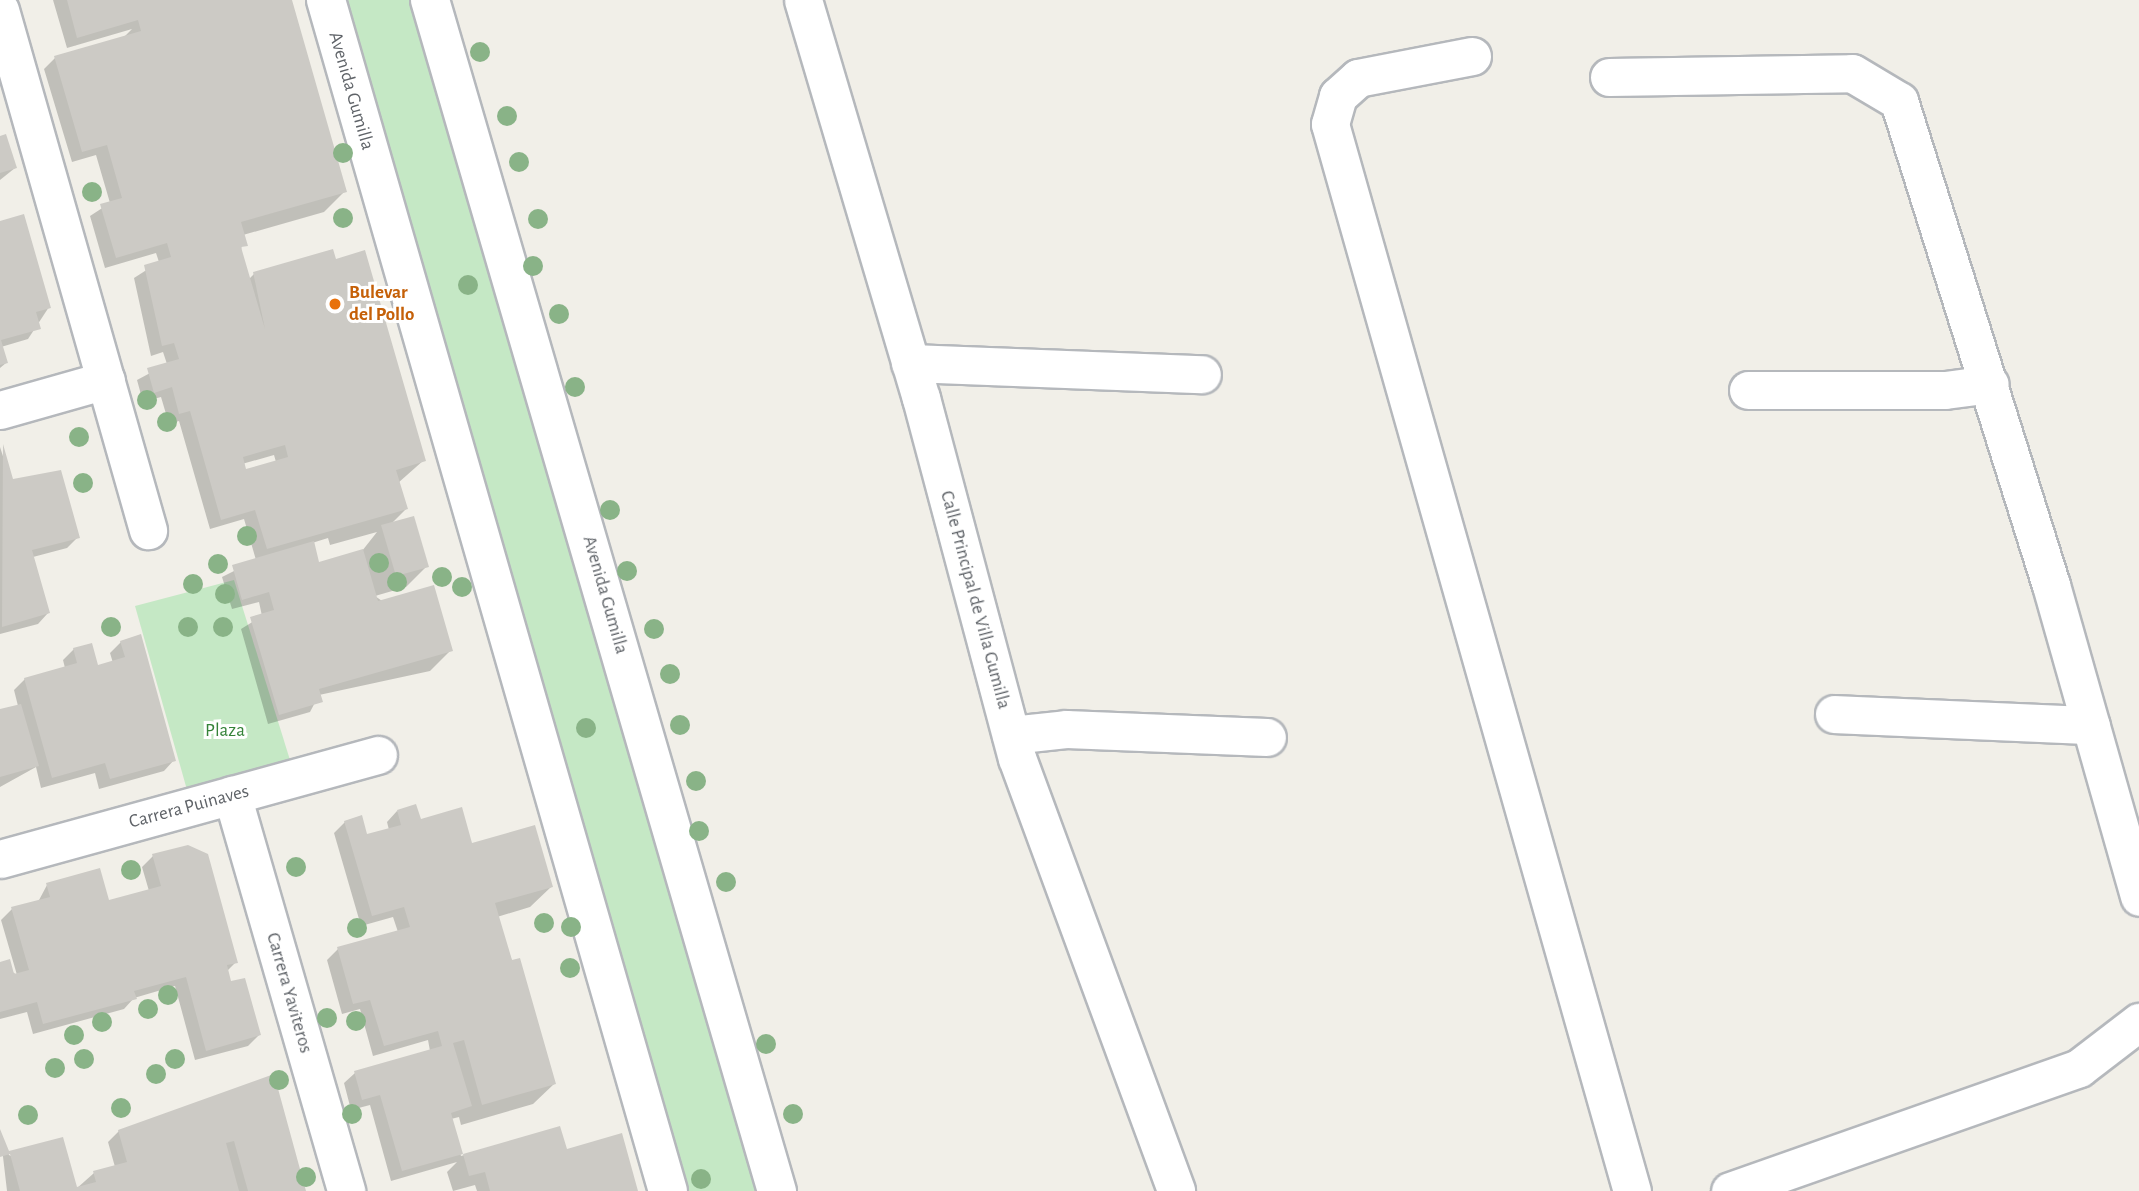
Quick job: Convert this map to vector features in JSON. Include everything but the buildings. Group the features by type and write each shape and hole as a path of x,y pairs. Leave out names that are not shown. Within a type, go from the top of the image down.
{"main road":[{"name":"Avenida Gumilla","path":"326,0 668,1191"},
{"name":"Avenida Gumilla","path":"430,0 777,1191"}],"street":[{"name":"Calle Principal de Villa Gumilla","path":"803,0 910,363 1011,735 1176,1191"},
{"path":"0,10 148,530"},
{"path":"1472,56 1358,78 1338,96 1329,124 1632,1191"},
{"path":"1609,77 1852,73 1885,88 1909,117 2091,725 2139,897"},
{"path":"910,363 1202,374"},
{"path":"0,410 106,380"},
{"path":"1748,390 1945,390 1990,384"},
{"path":"1834,714 2091,725"},
{"path":"1011,735 1066,729 1267,737"},
{"name":"Carrera Puinaves","path":"0,859 378,755"},
{"name":"Carrera Yaviteros","path":"232,795 346,1191"},
{"path":"1730,1191 2078,1068 2139,1022"}],"green space":[{"path":"330,0 424,0 772,1191 671,1191"},
{"name":"Plaza","path":"234,580 295,776 191,804 135,606"}],"place":[{"name":"Bulevar del Pollo","path":"335,304"}]}
